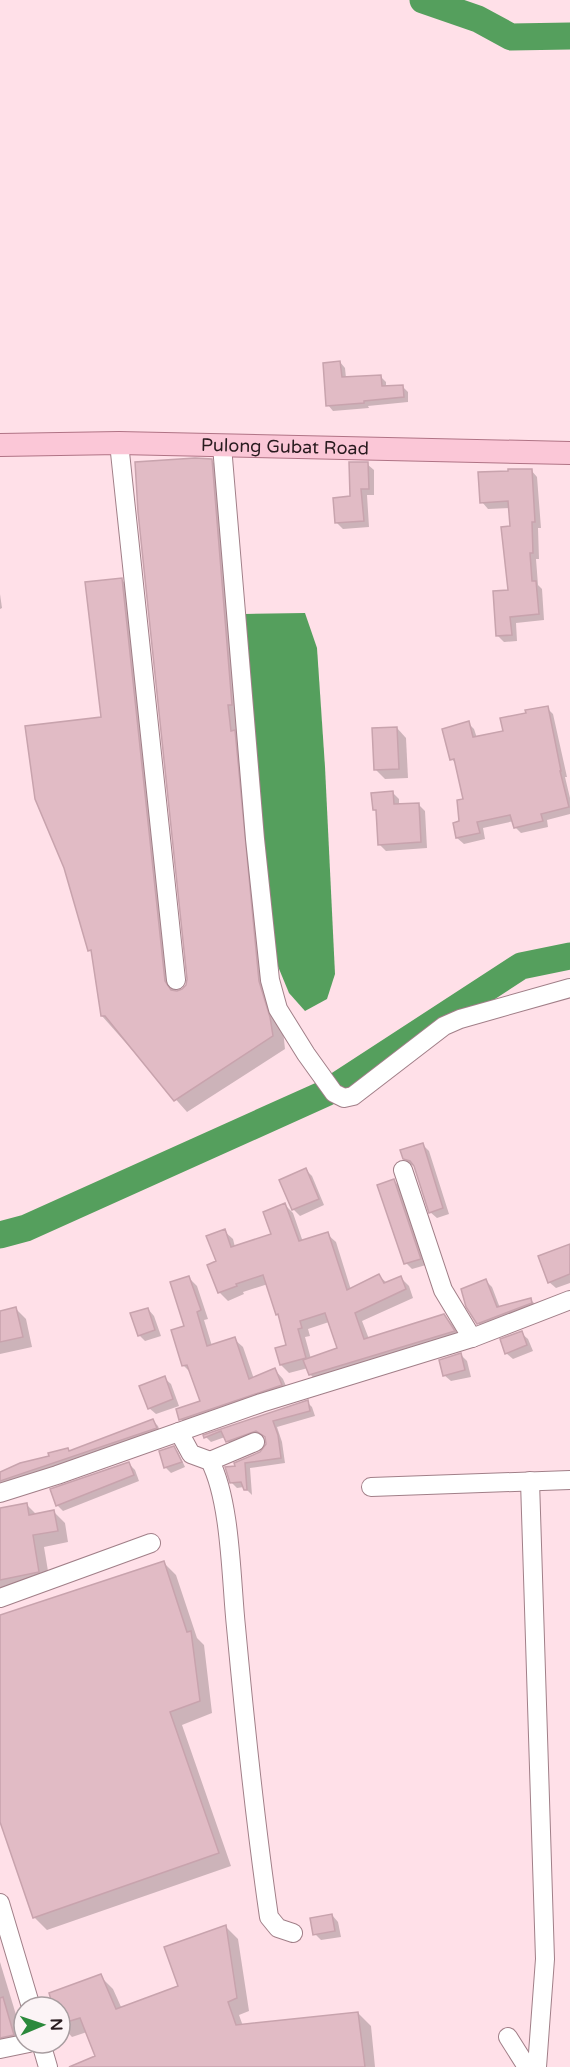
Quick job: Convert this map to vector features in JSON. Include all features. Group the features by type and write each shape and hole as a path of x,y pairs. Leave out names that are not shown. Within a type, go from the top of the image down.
{"main road":[{"name":"Pulong Gubat Road","path":"0,445 119,443 570,453"}],"street":[{"path":"119,443 176,981"},
{"path":"222,446 255,839 270,980 278,1009 306,1054 334,1093 344,1098 353,1096 444,1026 460,1019 570,988"},
{"path":"403,1170 443,1290 472,1338"},
{"path":"0,1493 261,1403 472,1338 570,1300"},
{"path":"178,1432 191,1454 210,1461 255,1442"},
{"path":"210,1461 225,1511 244,1715 269,1917 278,1928 293,1933"},
{"path":"371,1487 570,1480"},
{"path":"530,1481 544,1959 537,2067"},
{"path":"0,1598 151,1543"},
{"path":"0,1903 27,1995"},
{"path":"508,2037 527,2067"}],"shaded area":[{"path":"305,613 317,648 335,974 327,999 305,1011 289,993 277,964 256,770 245,614"}],"building":[{"path":"340,361 342,377 381,375 382,386 403,385 404,397 326,406 323,363"},
{"path":"212,459 232,705 228,705 231,731 235,730 259,981 273,1036 174,1101 105,1016 101,1016 91,950 88,951 64,868 35,799 25,726 101,717 85,582 122,578 165,981 171,990 182,989 187,979 138,512 135,462"},
{"path":"349,462 368,462 369,489 361,489 364,521 335,523 333,498 350,496"},
{"path":"508,469 532,469 535,522 532,522 533,553 530,553 532,581 536,581 539,614 510,617 512,635 496,636 493,591 508,590 501,527 510,526 508,501 480,503 478,472 508,471"},
{"path":"548,706 569,807 541,814 543,821 514,828 510,815 477,822 480,833 456,838 453,823 459,821 457,800 463,799 454,759 450,760 442,729 469,721 473,737 503,731 500,718"},
{"path":"397,727 399,769 374,770 372,728"},
{"path":"393,791 394,804 419,803 421,842 378,845 376,810 373,810 371,793"},
{"path":"423,1143 443,1208 429,1213 414,1166 410,1161 403,1159 400,1150"},
{"path":"306,1168 319,1199 292,1210 279,1180"},
{"path":"394,1179 421,1259 404,1264 377,1185"},
{"path":"285,1203 299,1241 328,1232 347,1290 379,1274 384,1283 401,1276 406,1289 355,1313 364,1339 444,1314 455,1331 309,1375 303,1360 337,1348 325,1313 300,1321 302,1328 298,1329 306,1358 280,1365 275,1348 286,1345 278,1314 276,1315 263,1275 218,1293 207,1265 216,1261 206,1236 225,1229 231,1247 271,1234 263,1212"},
{"path":"570,1244 570,1274 548,1283 538,1256"},
{"path":"189,1276 201,1310 197,1312 207,1346 235,1337 249,1379 275,1368 282,1385 179,1420 176,1409 200,1401 187,1365 182,1366 171,1330 184,1326 170,1282"},
{"path":"486,1279 497,1307 531,1298 532,1303 477,1324 466,1307 461,1289"},
{"path":"16,1307 23,1337 0,1342 0,1311"},
{"path":"148,1308 155,1330 138,1336 130,1313"},
{"path":"522,1331 527,1345 505,1354 500,1339"},
{"path":"461,1353 465,1370 443,1376 439,1360"},
{"path":"165,1376 173,1399 148,1409 139,1386"},
{"path":"308,1400 310,1411 273,1421 278,1435 281,1458 245,1463 247,1490 244,1490 241,1482 230,1483 225,1467 235,1466 234,1463 260,1452 266,1444 265,1437 256,1431 226,1442 221,1431 204,1438 203,1435"},
{"path":"153,1419 157,1428 0,1481 0,1472 20,1463 49,1456 48,1453 68,1448 69,1451"},
{"path":"174,1446 182,1462 164,1468 159,1451"},
{"path":"129,1462 134,1475 56,1506 50,1489"},
{"path":"27,1503 29,1515 54,1510 58,1531 33,1535 39,1572 0,1580 0,1508"},
{"path":"164,1561 187,1632 191,1631 200,1701 170,1712 219,1853 33,1918 0,1822 0,1615"},
{"path":"332,1914 335,1931 313,1935 310,1918"},
{"path":"226,1925 237,1998 228,2002 236,2025 358,2012 365,2067 69,2067 95,2056 80,2018 72,2020 72,1995 50,1995 49,1993 101,1974 116,2009 178,1986 164,1947"},
{"path":"3,1997 12,2035 0,2038 0,1998"}],"waterway":[{"path":"423,0 478,19 511,37 570,36"},
{"path":"338,1085 521,966 570,956"},
{"path":"0,1235 26,1228 326,1093"}]}
